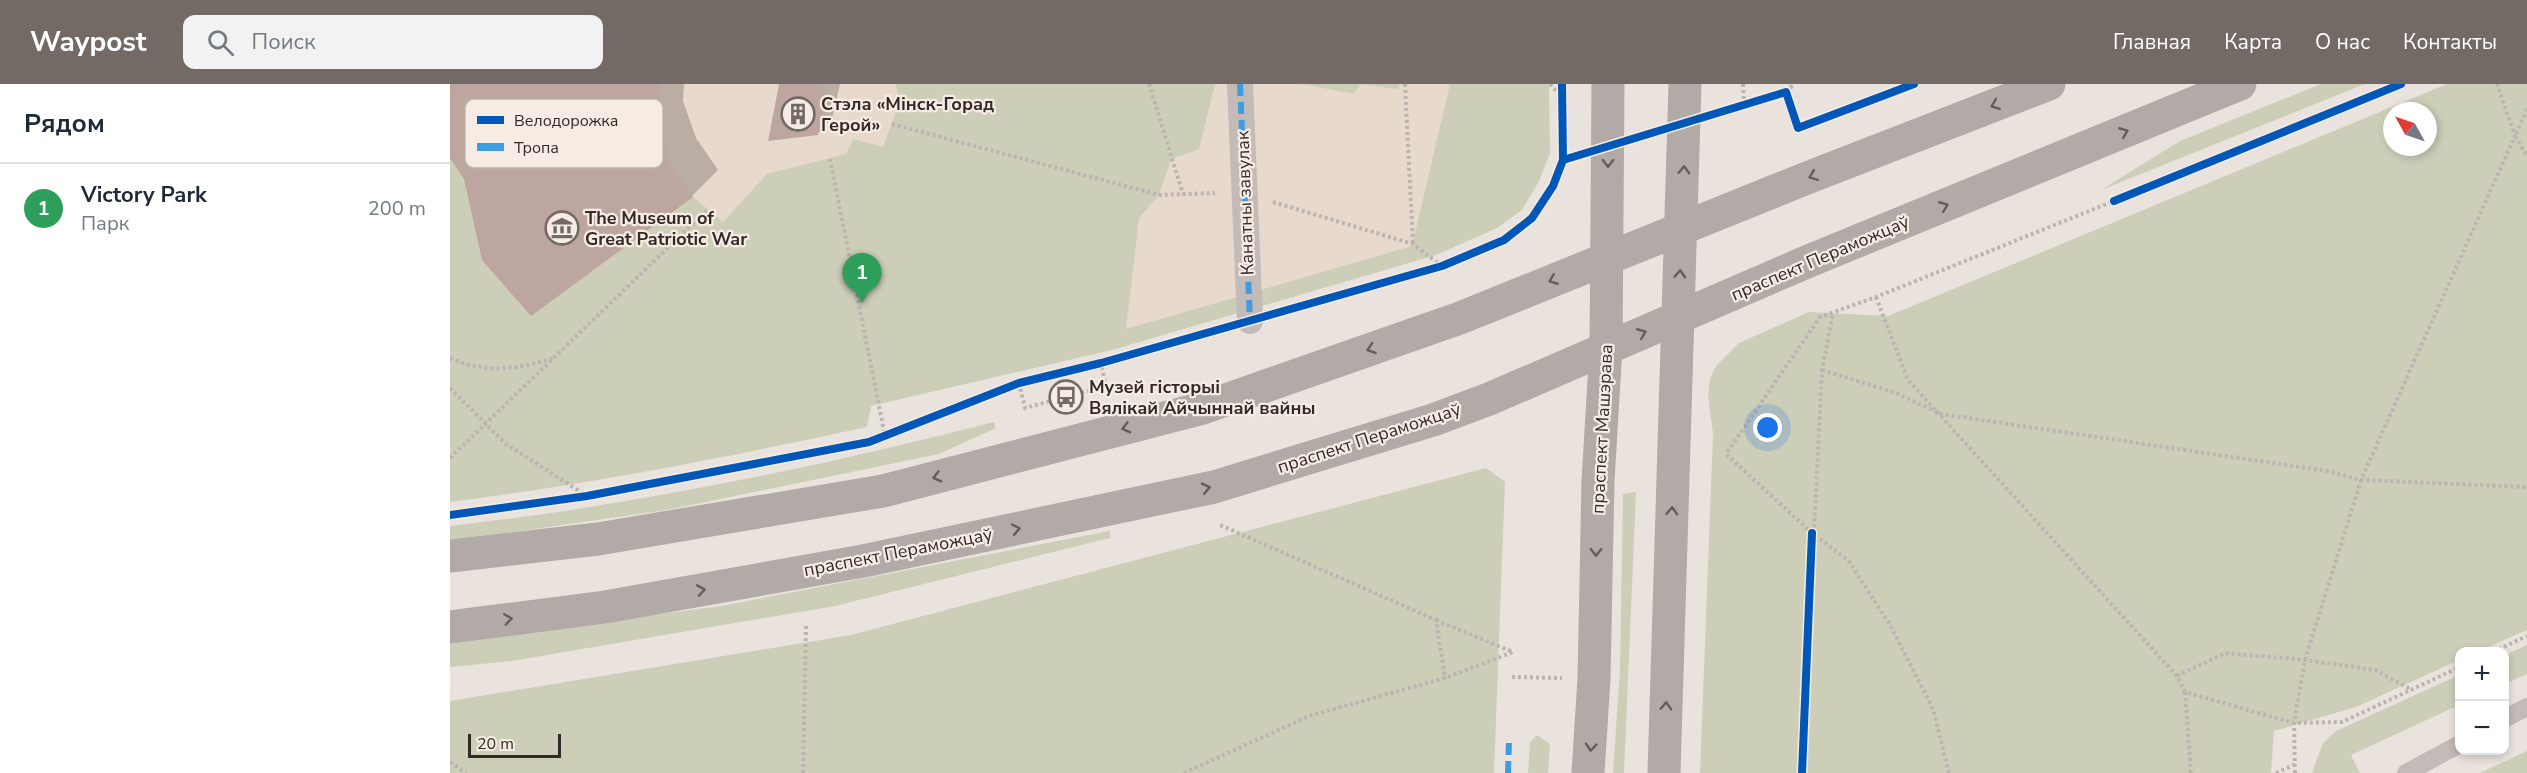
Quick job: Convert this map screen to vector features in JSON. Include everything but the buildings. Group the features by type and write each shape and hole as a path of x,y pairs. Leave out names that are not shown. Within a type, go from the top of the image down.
{"main road":[{"name":"праспект Машэрава","path":"1588,773 1594,679 1598,481 1606,347 1608,84"},
{"path":"1664,773 1677,319 1686,123 1685,84"},
{"path":"450,556 598,539 894,489 1203,408 1460,318 2049,84"},
{"name":"праспект Пераможцаў","path":"450,627 605,607 863,561 1214,487 1433,420 1489,399 1809,261 2240,84"}],"street":[{"name":"Канатны завулак","path":"1240,84 1250,321"}],"lane":[{"path":"2509,717 2527,707"},
{"path":"2406,773 2455,747"}],"path":[{"path":"1149,84 1183,194"},
{"path":"1405,84 1413,244"},
{"path":"1550,84 1562,97"},
{"path":"1743,84 1744,105"},
{"path":"1686,123 1786,92 1794,84"},
{"path":"2497,84 2515,136 2527,156"},
{"path":"1786,92 1798,128 1908,87"},
{"path":"2295,773 2294,723 2305,660 2361,480 2527,110"},
{"path":"892,124 1160,195 1245,193 1413,244 1442,266"},
{"path":"830,159 885,436"},
{"path":"1949,773 1933,709 1890,625 1848,560 1812,532 1726,454 1820,317 1876,297 2114,201"},
{"path":"450,458 706,211"},
{"path":"1876,297 1908,380 2177,676 2185,692 2191,773"},
{"path":"1802,773 1812,532 1822,370 1834,313"},
{"path":"450,358 468,366 494,369 526,367 555,358"},
{"path":"1019,383 1025,408 1106,386 1101,363"},
{"path":"1822,370 1896,393 1941,414 2327,471 2361,480 2527,487"},
{"path":"450,388 506,444 587,496"},
{"path":"1184,773 1309,716 1445,678 1513,652 1220,525"},
{"path":"1436,620 1445,678"},
{"path":"803,773 806,625"},
{"path":"2502,647 2527,636"},
{"path":"2177,676 2225,653 2305,660 2375,670 2411,690"},
{"path":"2185,692 2294,723 2342,722 2455,669"},
{"path":"1512,676 1594,679"},
{"path":"450,762 466,773"},
{"path":"2276,773 2296,765"}],"green space":[{"path":"450,84 1549,84 1550,153 1539,181 1522,210 1497,228 1436,255 1112,350 871,406 867,427 659,469 450,502"},
{"path":"2321,84 2365,84 2101,190 2180,141"},
{"path":"2447,84 2527,84 2527,630 2488,647 2455,647 2455,662 2356,707 2274,731 2271,773 1700,773 1713,434 1708,396 1710,378 1716,366 1739,343 1809,312 1888,316 2383,111 2383,156 2437,156 2437,102 2404,102"},
{"path":"994,422 996,428 939,454 667,510 450,541 450,526 656,496 792,470"},
{"path":"1486,468 1505,482 1494,773 450,773 450,701 851,635"},
{"path":"1636,492 1624,773 1613,773 1620,668 1623,494"},
{"path":"1110,531 1110,538 835,606 512,661 450,667 450,642 721,606"},
{"path":"2527,645 2527,674 2509,682 2509,653"},
{"path":"2455,677 2455,707 2351,755 2360,773 2312,773 2323,743 2336,731"},
{"path":"1537,735 1550,744 1548,773 1528,773 1530,742"},
{"path":"2527,751 2527,773 2480,773"}],"shaded area":[{"path":"660,84 896,84 899,103 883,147 853,139 846,154 767,174 723,222 693,197 670,165 663,143 663,99 659,99"},
{"path":"1215,84 1302,84 1354,94 1360,84 1398,89 1400,84 1450,84 1412,246 1126,329 1139,218 1159,195 1171,159 1199,149"}],"marked path":[{"path":"1240,84 1250,321"},
{"path":"1508,773 1509,740"}],"cycle path":[{"path":"450,515 587,496 869,442 1019,383 1101,363 1442,266 1504,240 1532,218 1553,186 1563,160 1562,84"},
{"path":"1563,160 1786,92 1798,128 1914,84"},
{"path":"2114,201 2401,84"},
{"path":"1802,773 1812,533"}],"place":[{"name":"Стэла «Мінск-Горад Герой»","path":"798,114"},
{"name":"The Museum of Great Patriotic War","path":"562,228"},
{"name":"Victory Park","path":"862,303"},
{"name":"Музей гісторыі Вялікай Айчыннай вайны","path":"1066,397"}]}
